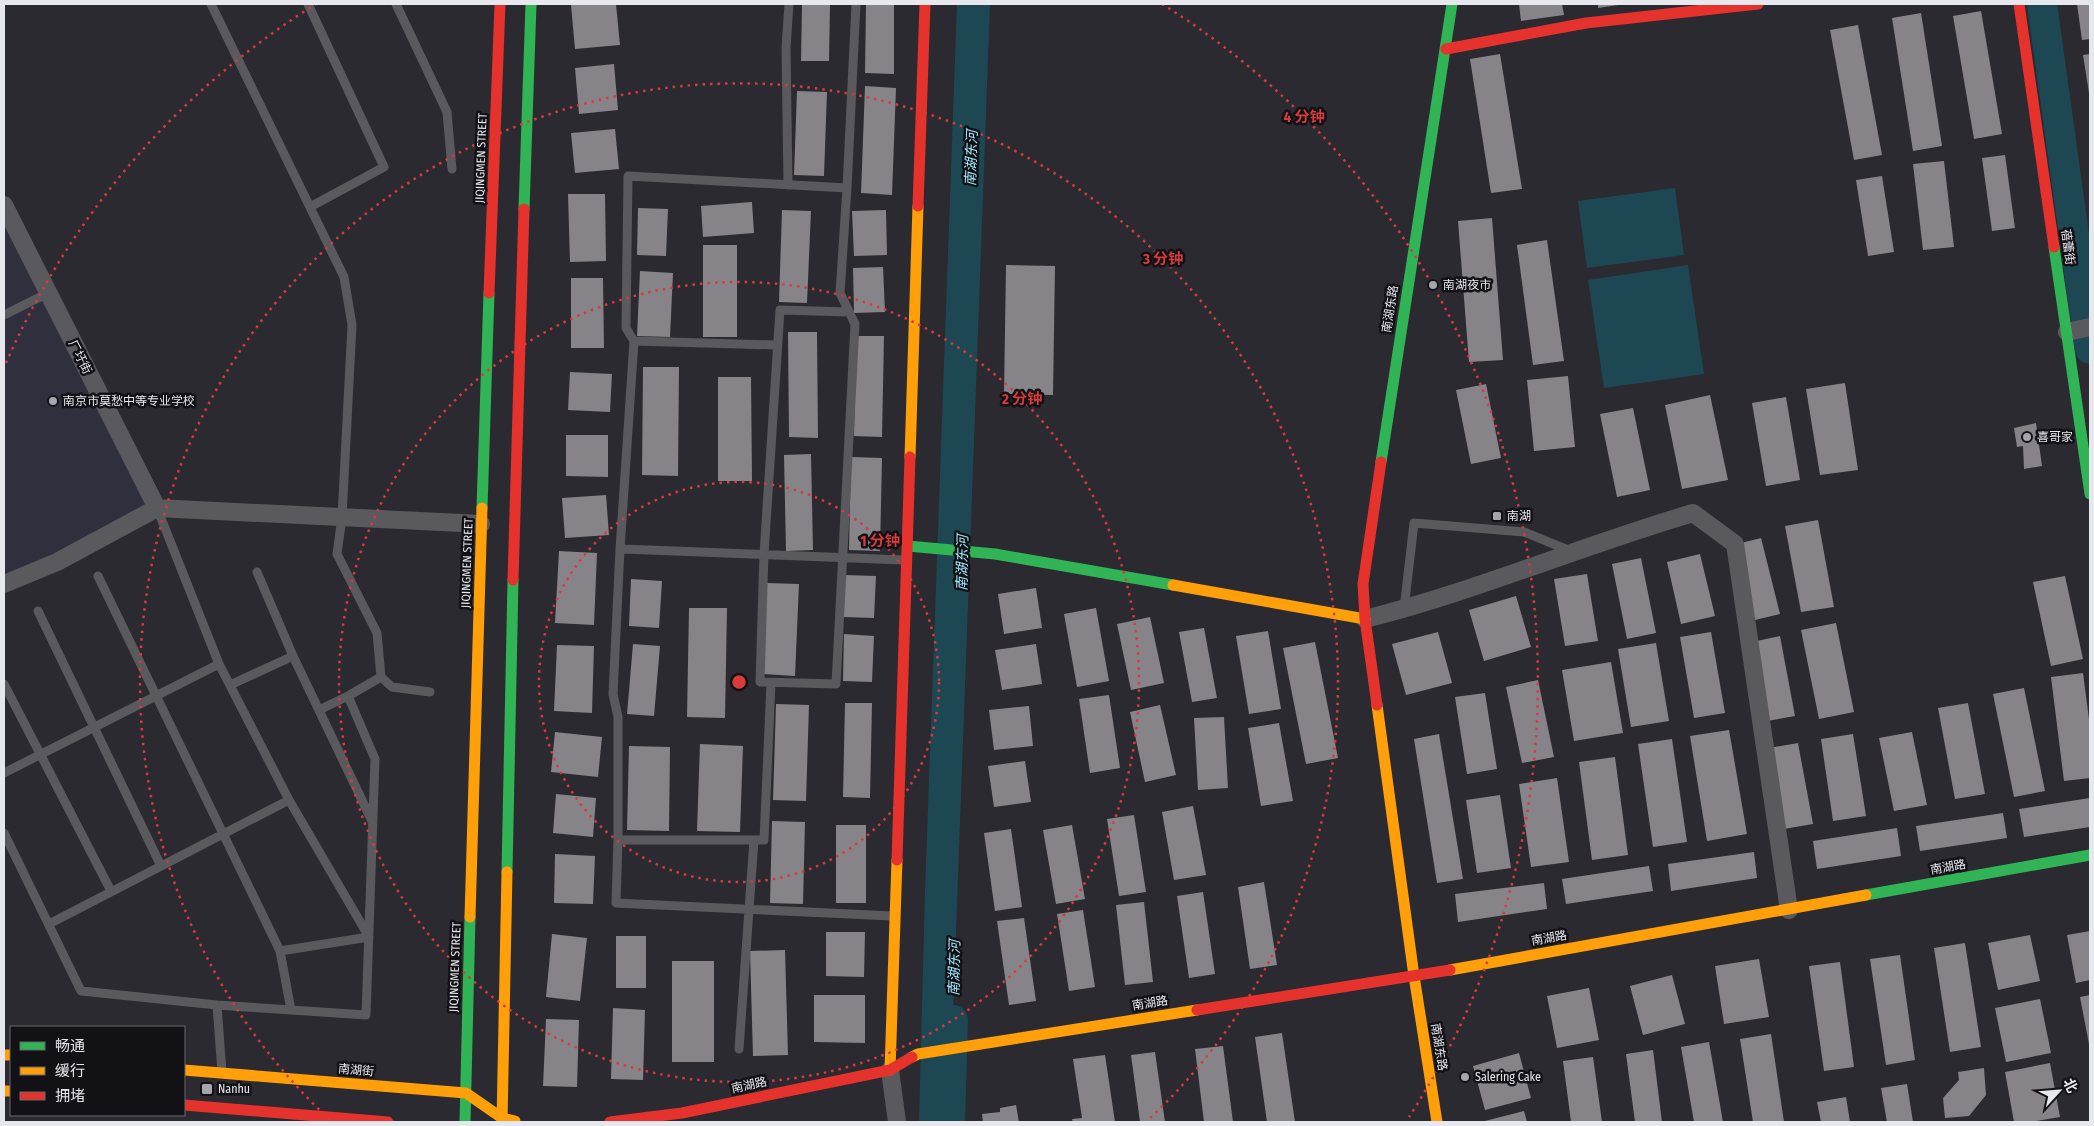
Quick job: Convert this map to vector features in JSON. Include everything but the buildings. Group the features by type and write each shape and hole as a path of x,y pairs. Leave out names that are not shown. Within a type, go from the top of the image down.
{"street":[{"name":"JIQINGMEN STREET","path":"465,1122 482,524 500,4"},
{"path":"502,1120 515,503 532,4"},
{"path":"897,1122 890,1070 925,4"},
{"name":"南湖东路","path":"1437,1122 1414,976 1365,619 1363,584 1399,335 1452,4"},
{"path":"1446,49 1586,23 1758,4"},
{"name":"蓓蕾街","path":"2019,4 2090,494"},
{"name":"厂圩街","path":"4,205 157,508"},
{"path":"2067,332 2090,327"},
{"path":"4,584 57,562 157,508 482,524"},
{"path":"908,546 995,554 1365,619 1404,609 1627,532 1693,513 1735,544 1789,910"},
{"name":"南湖路","path":"610,1122 682,1113 890,1070 918,1054 1414,976 2090,855"},
{"name":"南湖街","path":"185,1070 466,1092"},
{"path":"466,1092 502,1120"},
{"path":"185,1105 388,1122"},
{"path":"487,1122 502,1120 520,1122"}],"lane":[{"path":"211,4 344,277 352,325 342,517 337,554 378,633 381,676 392,687 430,692"},
{"path":"308,4 384,168 310,207"},
{"path":"396,4 447,112 452,169"},
{"path":"788,185 786,48 789,4"},
{"path":"849,312 780,310 776,345 764,554 760,682 836,684 855,324 840,293 856,4"},
{"path":"847,188 628,176 626,328 634,341 620,549 613,694 618,717 616,903 896,916"},
{"path":"4,315 48,293"},
{"path":"634,341 776,345"},
{"path":"157,508 219,664 288,800 369,936"},
{"path":"1404,609 1414,523 1524,532 1573,552"},
{"path":"620,549 908,560"},
{"path":"257,572 293,656 373,823"},
{"path":"98,576 280,951 291,1010"},
{"path":"38,611 161,866"},
{"path":"230,685 293,656"},
{"path":"4,773 219,664"},
{"path":"319,710 348,696 381,676"},
{"path":"618,840 764,840 771,683"},
{"path":"4,684 111,892"},
{"path":"4,833 81,991 217,1005 366,1015 375,758 348,696"},
{"path":"49,924 288,800"},
{"path":"739,1049 754,840"},
{"path":"280,951 369,936"},
{"path":"217,1005 222,1073"}],"shaded area":[{"name":"南京市莫愁中等专业学校","path":"4,205 157,508 4,584"}],"water":[{"path":"957,4 990,4 949,1122 919,1122 925,891"},
{"path":"1675,188 1684,255 1587,268 1578,201"},
{"path":"1688,265 1704,374 1604,388 1588,280"}],"waterway":[{"path":"2042,4 2085,314"},
{"path":"2089,341 2090,349"},
{"name":"南湖东河","path":"950,1122 953,1020"}],"traffic: fast":[{"path":"524,209 531,4"},
{"path":"1381,462 1452,4"},
{"path":"2054,247 2090,494"},
{"path":"482,508 489,293"},
{"path":"908,546 995,554 1173,585"},
{"path":"507,872 513,580"},
{"path":"1866,895 2090,855"},
{"path":"465,1122 470,917"}],"traffic: slow":[{"path":"910,457 918,206"},
{"path":"470,917 482,508"},
{"path":"1173,585 1365,619"},
{"path":"1377,705 1414,976 1437,1122"},
{"path":"890,1070 897,860"},
{"path":"502,1122 507,872"},
{"path":"1450,970 1866,895"},
{"path":"912,1057 918,1054 1197,1010"},
{"path":"4,1055 10,1055"},
{"path":"185,1070 466,1093 502,1118 515,1121"},
{"path":"4,1091 10,1091"}],"traffic: jam":[{"path":"489,293 500,4"},
{"path":"918,206 925,4"},
{"path":"1446,49 1586,23 1758,4"},
{"path":"2019,4 2054,247"},
{"path":"513,580 524,209"},
{"path":"897,860 910,457"},
{"path":"1377,705 1365,619 1363,584 1381,462"},
{"path":"1197,1010 1450,970"},
{"path":"610,1122 682,1113 890,1070 912,1057"},
{"path":"185,1105 388,1122"}],"place":[{"name":"南湖夜市","path":"1433,285"},
{"name":"南京市莫愁中等专业学校","path":"53,401"},
{"name":"喜哥家","path":"2027,437"},
{"name":"南湖","path":"1497,516"},
{"name":"Salering Cake","path":"1465,1077"},
{"name":"Nanhu","path":"207,1089"}]}
